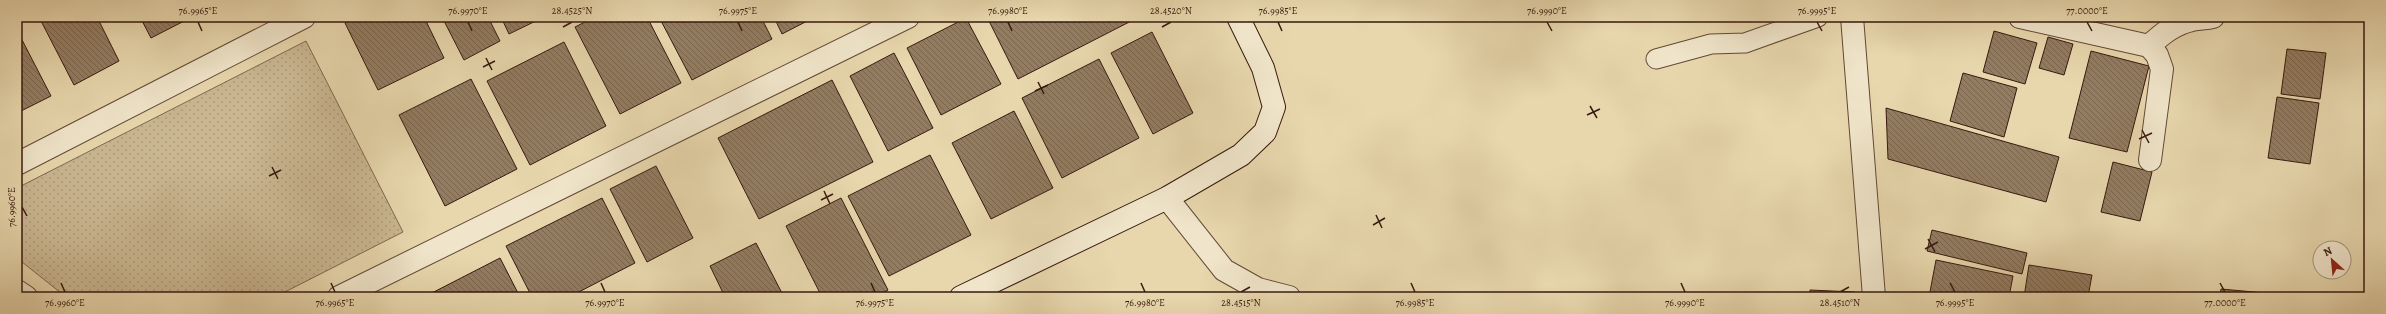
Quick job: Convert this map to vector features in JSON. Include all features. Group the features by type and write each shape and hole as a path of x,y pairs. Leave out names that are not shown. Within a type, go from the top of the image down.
{"street":[{"path":"17,164 304,17"},
{"path":"961,297 1167,198 1241,155 1265,132 1274,107 1263,68 1238,17"},
{"path":"1852,17 1874,297"},
{"path":"2020,17 2150,46 2157,54 2162,68 2150,160"},
{"path":"2150,46 2162,34 2176,26 2192,20 2214,17"},
{"path":"338,297 905,18"},
{"path":"1167,198 1224,270 1258,289 1289,297"},
{"path":"17,291 26,297"}],"lane":[{"path":"1656,59 1711,44 1745,43 1818,17"}],"shaded area":[{"path":"306,41 403,232 275,297 66,297 17,258 17,188"}],"building":[{"path":"50,17 97,17 119,61 74,85 41,21"},
{"path":"140,17 192,17 151,38"},
{"path":"357,17 424,17 444,58 378,90 345,23"},
{"path":"442,17 488,17 500,41 464,60"},
{"path":"501,17 544,17 509,34"},
{"path":"595,17 647,17 681,83 620,114 575,27"},
{"path":"659,17 761,17 772,39 692,80"},
{"path":"774,17 815,17 782,34"},
{"path":"987,17 1139,17 1018,79"},
{"path":"966,18 1001,84 941,115 907,48"},
{"path":"1994,31 2037,43 2025,84 1983,72"},
{"path":"1152,32 1193,113 1153,134 1111,53"},
{"path":"19,34 51,96 17,113 17,35"},
{"path":"2048,37 2073,44 2064,75 2039,68"},
{"path":"564,42 606,126 530,165 487,81"},
{"path":"2287,49 2326,53 2320,99 2281,94"},
{"path":"2091,51 2149,66 2127,152 2069,138"},
{"path":"894,53 933,128 888,151 850,76"},
{"path":"1099,59 1139,138 1062,178 1022,98"},
{"path":"1963,73 2017,88 2004,137 1950,121"},
{"path":"471,79 517,169 445,206 399,115"},
{"path":"832,80 873,162 759,219 718,138"},
{"path":"2277,97 2319,103 2310,164 2268,158"},
{"path":"1886,108 2059,157 2046,202 1888,159"},
{"path":"1014,111 1053,188 991,219 952,143"},
{"path":"930,155 971,235 889,276 848,196"},
{"path":"2113,162 2152,172 2140,221 2101,212"},
{"path":"656,166 693,238 647,262 610,189"},
{"path":"602,198 635,263 569,297 532,297 506,246"},
{"path":"841,198 888,290 875,297 822,297 786,226"},
{"path":"1932,230 2027,253 2022,274 1927,251"},
{"path":"756,243 784,297 725,297 710,266"},
{"path":"500,258 520,297 424,297"},
{"path":"1936,260 2013,276 2009,297 1929,297"},
{"path":"2029,265 2092,275 2088,297 2024,297"},
{"path":"2221,289 2309,297 2220,297"},
{"path":"1810,290 1855,292 1855,297 1810,297"},
{"path":"2150,294 2180,297 2150,297"}]}
